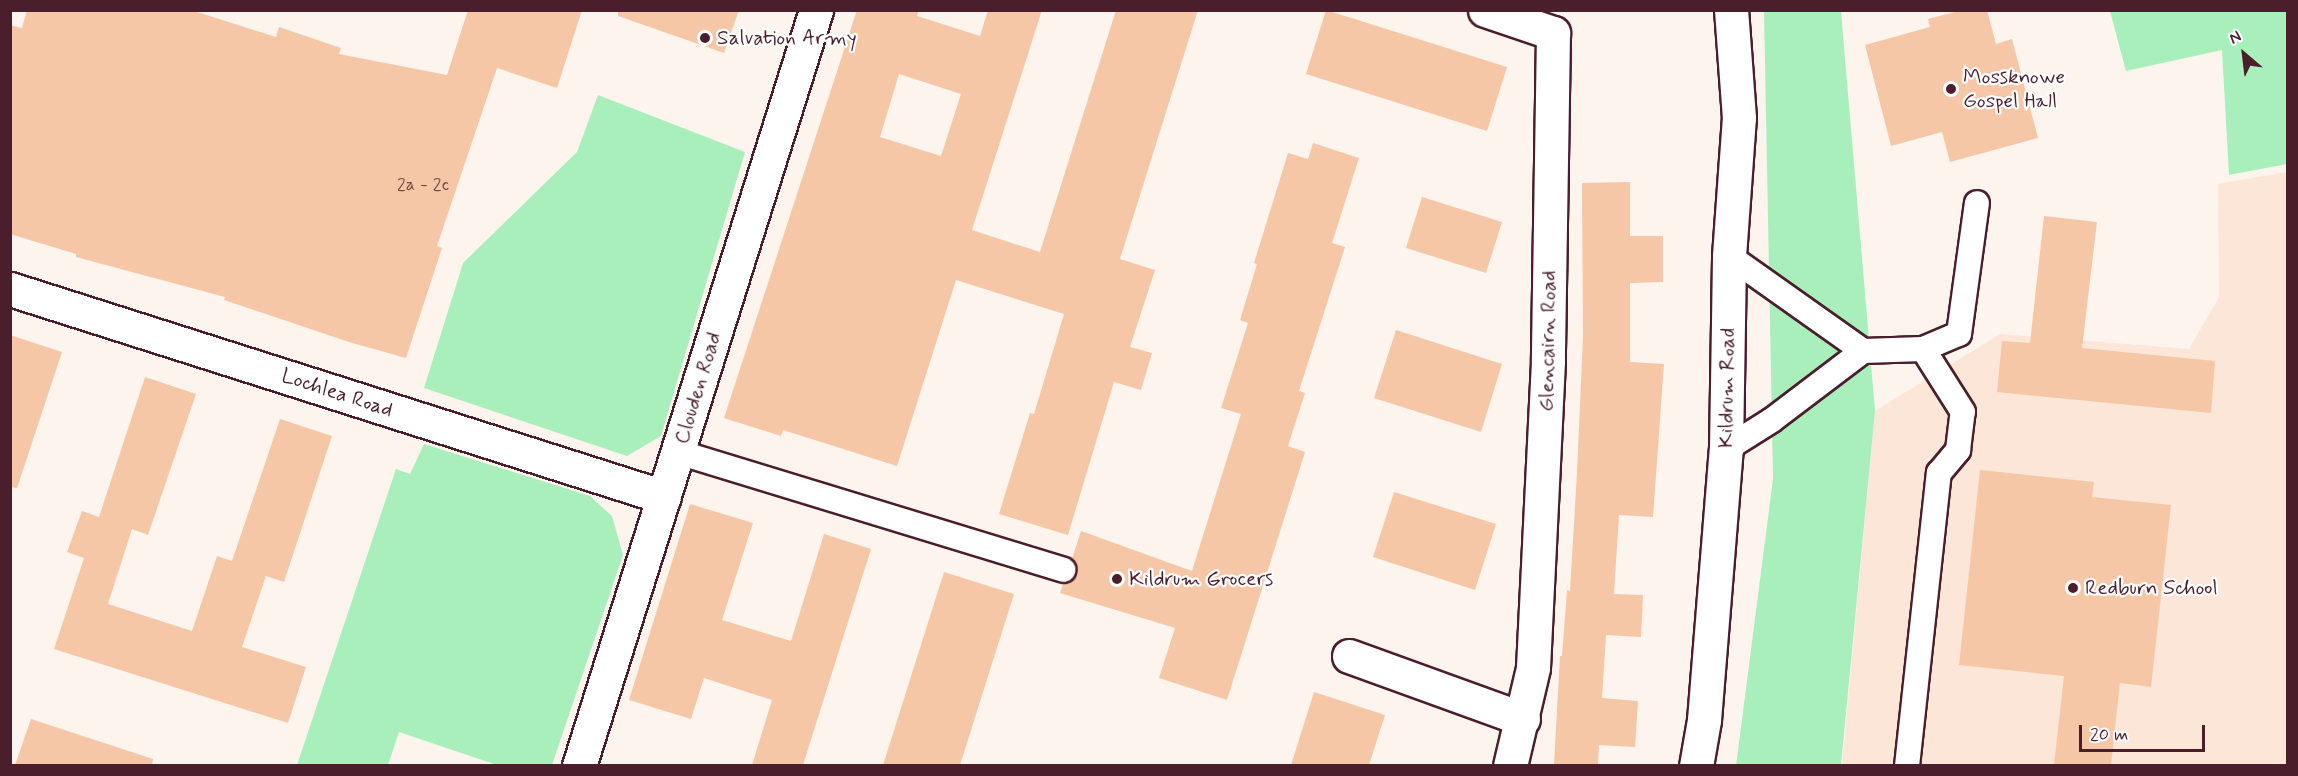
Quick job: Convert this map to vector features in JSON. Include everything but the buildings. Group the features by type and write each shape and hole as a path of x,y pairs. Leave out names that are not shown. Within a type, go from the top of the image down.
{"street":[{"name":"Clouden Road","path":"579,765 816,10"},
{"name":"Glencairn Road","path":"1485,10 1553,33 1548,372 1533,668 1523,719 1510,765"},
{"name":"Kildrum Road","path":"1696,765 1704,720 1726,449 1729,256 1739,118 1731,10"},
{"name":"Lochlea Road","path":"10,289 664,497"},
{"path":"1349,656 1523,719"}],"lane":[{"path":"1726,449 1772,420 1863,351 1923,349 1959,334 1977,203"},
{"path":"1729,256 1863,351"},
{"path":"1906,765 1939,473 1958,450 1963,412 1923,349"},
{"path":"678,452 1063,570"}],"shaded area":[{"name":"Redburn School","path":"2287,172 2287,765 1842,766 1875,411 2000,334 2189,349 2219,297 2218,184"}],"green space":[{"path":"1764,11 1841,11 1875,411 1841,765 1736,766 1773,479"},
{"path":"2110,11 2287,11 2287,164 2229,175 2222,50 2126,71"},
{"path":"598,95 745,152 661,436 627,456 424,388 463,263 577,152"},
{"path":"424,444 590,496 612,516 623,555 552,765 497,765 399,732 388,765 297,765 396,469 410,474"}],"place":[{"name":"Salvation Army","path":"705,38"},
{"name":"Mossknowe Gospel Hall","path":"1951,89"},
{"name":"Kildrum Grocers","path":"1117,579"},
{"name":"Redburn School","path":"2073,588"}]}
